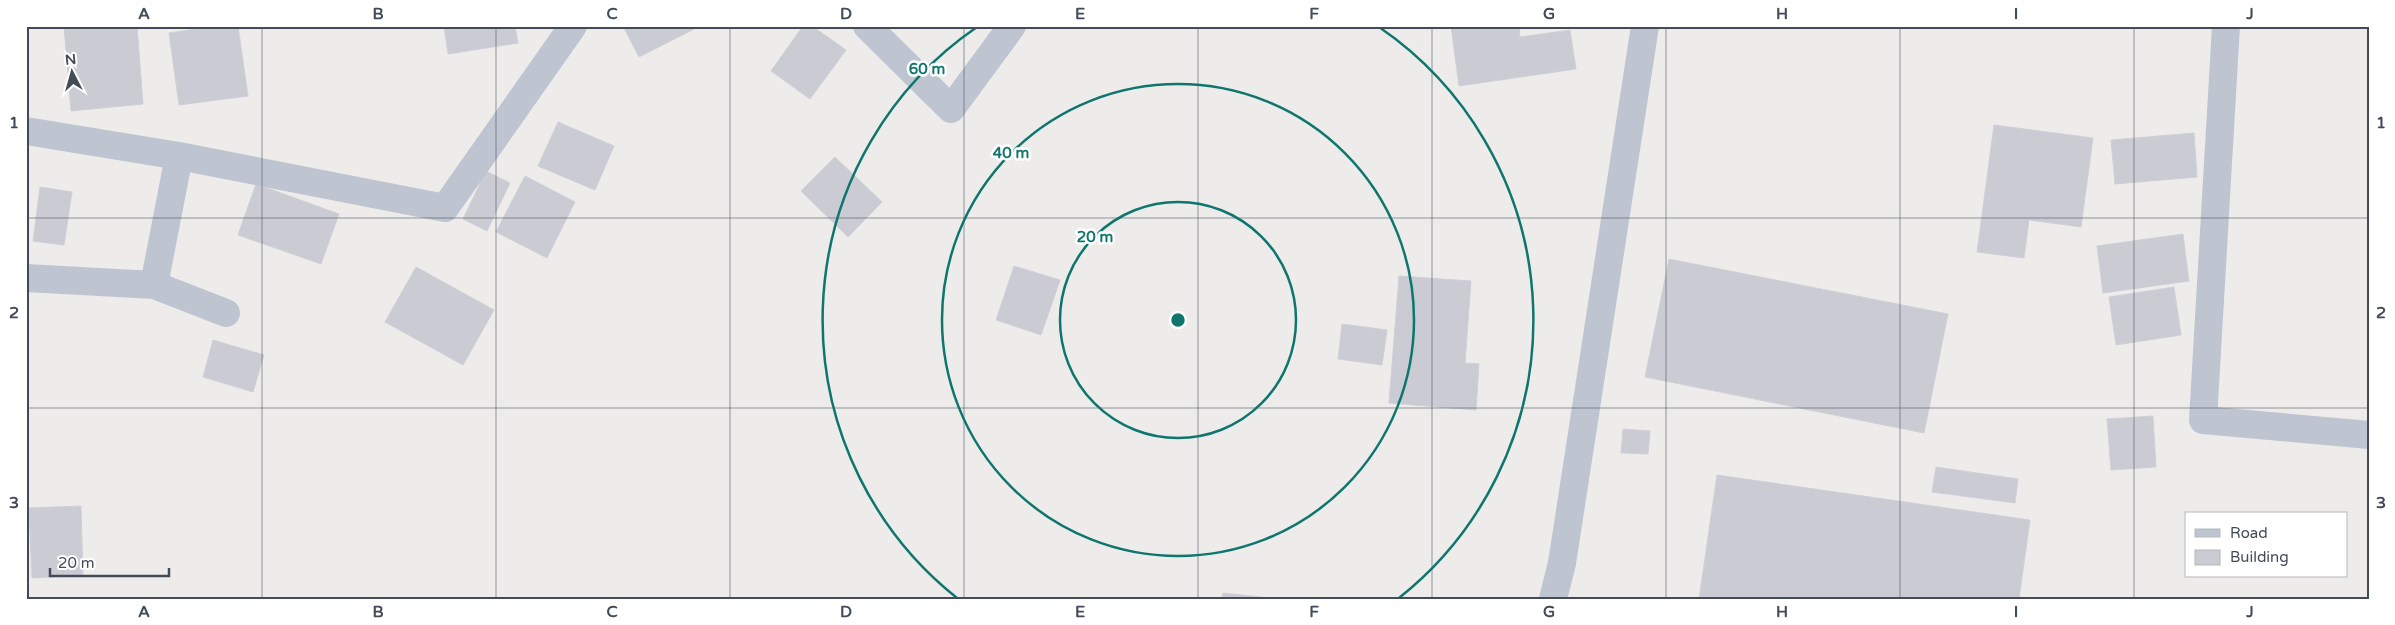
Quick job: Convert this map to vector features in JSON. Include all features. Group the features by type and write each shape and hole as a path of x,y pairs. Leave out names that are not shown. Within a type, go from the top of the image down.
{"street":[{"path":"26,131 179,156 445,208 573,26"},
{"path":"867,26 951,110 1012,26"},
{"path":"1553,599 1562,563 1645,26"},
{"path":"2226,26 2203,420 2369,435"},
{"path":"154,285 179,156"},
{"path":"26,278 154,285 226,312"}],"building":[{"path":"64,26 137,26 143,104 71,111"},
{"path":"216,26 238,26 248,96 179,105 169,33"},
{"path":"444,26 515,26 518,43 448,54"},
{"path":"623,26 700,26 639,57"},
{"path":"803,26 812,26 846,50 810,99 771,71"},
{"path":"1451,26 1519,26 1520,37 1570,30 1576,69 1459,86"},
{"path":"558,122 614,146 595,190 538,166"},
{"path":"1994,125 2093,138 2081,227 2029,220 2024,258 1977,252"},
{"path":"2194,133 2197,177 2115,184 2111,140"},
{"path":"835,157 882,202 848,237 801,191"},
{"path":"486,171 510,183 487,231 463,219"},
{"path":"525,176 575,202 547,258 496,232"},
{"path":"256,184 339,214 321,264 238,235"},
{"path":"40,187 72,192 64,245 33,241"},
{"path":"2183,234 2189,281 2103,293 2097,246"},
{"path":"1669,259 1948,314 1924,433 1645,377"},
{"path":"1014,266 1060,280 1041,335 996,320"},
{"path":"416,267 494,310 463,365 385,322"},
{"path":"1399,276 1471,281 1465,363 1479,364 1476,410 1389,403"},
{"path":"2174,287 2181,335 2116,345 2109,297"},
{"path":"1342,324 1387,330 1382,365 1338,359"},
{"path":"213,340 264,355 253,392 203,377"},
{"path":"2153,416 2156,467 2111,470 2107,419"},
{"path":"1623,429 1650,431 1648,454 1621,453"},
{"path":"1936,467 2018,479 2015,503 1932,492"},
{"path":"1717,475 2030,520 2019,599 1699,599"},
{"path":"81,506 83,575 32,578 29,508"},
{"path":"1223,593 1279,599 1222,599"}]}
